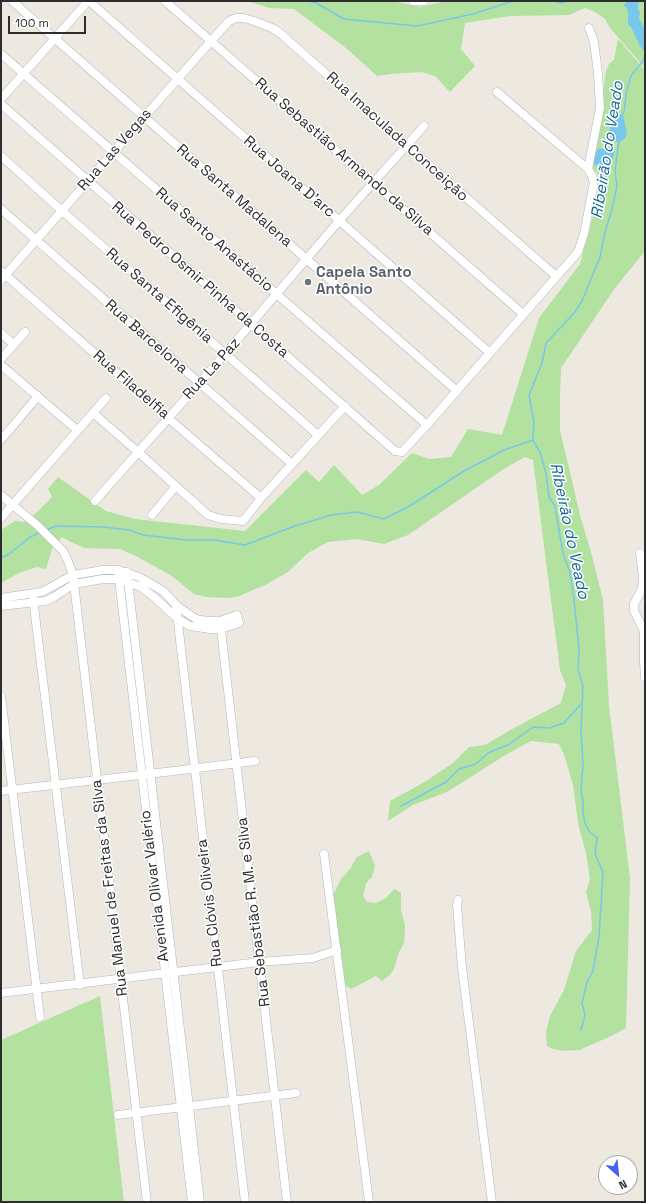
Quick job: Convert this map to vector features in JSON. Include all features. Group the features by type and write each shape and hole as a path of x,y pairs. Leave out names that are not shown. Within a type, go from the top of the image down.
{"street":[{"name":"Rua Santa Madalena","path":"12,1 457,391"},
{"path":"1,100 88,1"},
{"name":"Rua Joana D'arc","path":"88,1 490,353"},
{"name":"Rua Sebastião Armando da Silva","path":"165,1 523,314"},
{"path":"413,1 424,1"},
{"name":"Rua Imaculada Conceição","path":"229,20 244,18 272,28 280,33 556,276"},
{"name":"Rua Las Vegas","path":"2,275 36,240 229,20"},
{"path":"588,169 600,108 598,67 594,42 589,28"},
{"name":"Rua Santo Anastácio","path":"1,54 427,425"},
{"path":"427,425 578,252 584,234 594,182 588,169 497,92"},
{"name":"Rua Pedro Osmir Pinha da Costa","path":"1,104 396,451 402,452 427,425"},
{"name":"Rua La Paz","path":"95,501 225,354 373,182 424,126"},
{"name":"Rua Santa Efigênia","path":"1,156 318,435"},
{"name":"Rua Barcelona","path":"1,209 292,464"},
{"name":"Rua Filadelfia","path":"2,275 261,498"},
{"path":"1,359 25,332"},
{"path":"1,333 13,344"},
{"path":"1,364 77,430"},
{"path":"1,440 38,396"},
{"path":"1,518 106,398"},
{"path":"93,413 208,515 221,519 243,521 261,498 345,406"},
{"path":"152,515 176,486"},
{"name":"Rua Manuel de Freitas da Silva","path":"1,495 38,526 63,551 73,574 147,1202"},
{"path":"640,553 643,577 642,588 634,604 634,611 644,631 645,677"},
{"path":"1,606 33,598 73,574 104,570 118,570 139,577 163,591 176,605 196,618 220,625"},
{"name":"Avenida Olivar Valério","path":"118,570 146,775 165,974 185,1106 192,1202"},
{"path":"127,572 146,775 174,973 185,1106 200,1202"},
{"path":"1,598 33,598 41,602 50,600 74,584 104,579 119,579 141,587 178,619 190,626 210,629 220,625 239,623 237,615"},
{"path":"33,598 80,985"},
{"name":"Rua Clóvis Oliveira","path":"176,605 245,1202"},
{"name":"Rua Sebastião R. M. e Silva","path":"220,625 287,1202"},
{"path":"1,696 40,1017"},
{"path":"1,791 146,775 255,760"},
{"path":"324,854 369,1202"},
{"path":"458,900 457,905 462,968 492,1202"},
{"path":"1,993 80,985 259,962 313,958 337,950"},
{"path":"118,1115 296,1093"}],"green space":[{"path":"248,1 392,1 420,7 447,1 645,1 645,68 610,28 605,19 595,12 585,8 569,15 510,16 465,23 461,49 475,66 450,92 435,76 422,72 377,76 346,48 294,9 269,8"},
{"path":"618,39 645,70 645,251 615,288 561,368 560,430 581,519 603,600 609,706 630,878 626,1028 579,1050 564,1051 547,1046 546,1032 550,1016 564,990 576,951 592,930 591,911 586,892 590,879 586,853 578,823 573,785 565,757 559,744 531,741 507,754 447,792 413,805 388,821 390,801 423,783 453,763 469,747 485,745 561,703 566,685 560,670 533,460 525,457 505,468 408,535 384,544 357,539 328,542 308,553 288,572 265,585 239,596 229,598 207,597 194,594 172,576 120,549 84,548 62,537 52,549 46,569 37,567 19,573 1,583 1,530 15,521 25,522 36,513 52,497 48,489 58,477 106,511 135,519 245,531 306,470 319,482 334,465 362,495 379,485 412,453 429,459 451,457 468,429 502,435 539,318 580,264 603,179 592,168 606,71 609,64 614,60"},
{"path":"369,851 375,866 372,877 366,883 363,896 367,902 376,903 386,898 394,889 401,893 401,910 405,926 404,943 399,952 394,969 390,975 382,981 376,976 351,989 345,985 333,895 341,879 350,869 357,857"},
{"path":"100,996 124,1202 1,1202 1,1040"}],"water":[{"path":"628,1 639,1 639,18 645,30 645,52 628,24 628,11 626,7 623,6"},
{"path":"614,111 623,116 627,134 621,141 615,142 611,139 609,133 611,114"},
{"path":"598,149 614,149 612,160 602,168 596,166 593,161"}],"waterway":[{"path":"308,1 316,3 344,19 417,26 473,14 513,1"},
{"path":"555,1 561,3 569,1"},
{"name":"Ribeirão do Veado","path":"621,117 624,112 626,93 631,76 643,61 645,56"},
{"name":"Ribeirão do Veado","path":"581,1030 585,1015 582,1003 587,982 593,971 599,937 603,872 595,854 597,838 589,831 585,823 583,813 581,791 583,764 581,730 583,686 578,669 579,650 570,572 563,554 555,506 549,497 546,473 540,452 533,440 534,422 529,395 542,363 546,343 575,312 582,301 600,257 617,186 615,171 619,140"},
{"path":"46,530 56,526 103,527 130,530 143,535 187,540 215,540 245,545 292,527 331,515 357,512 384,519 408,507 464,471 504,450 533,440"},
{"path":"1,558 9,554 30,537 41,532"},
{"path":"401,806 446,782 459,769 476,764 488,753 508,745 533,727 549,728 564,723 582,703"}],"place":[{"name":"Capela Santo Antônio","path":"308,282"}]}
